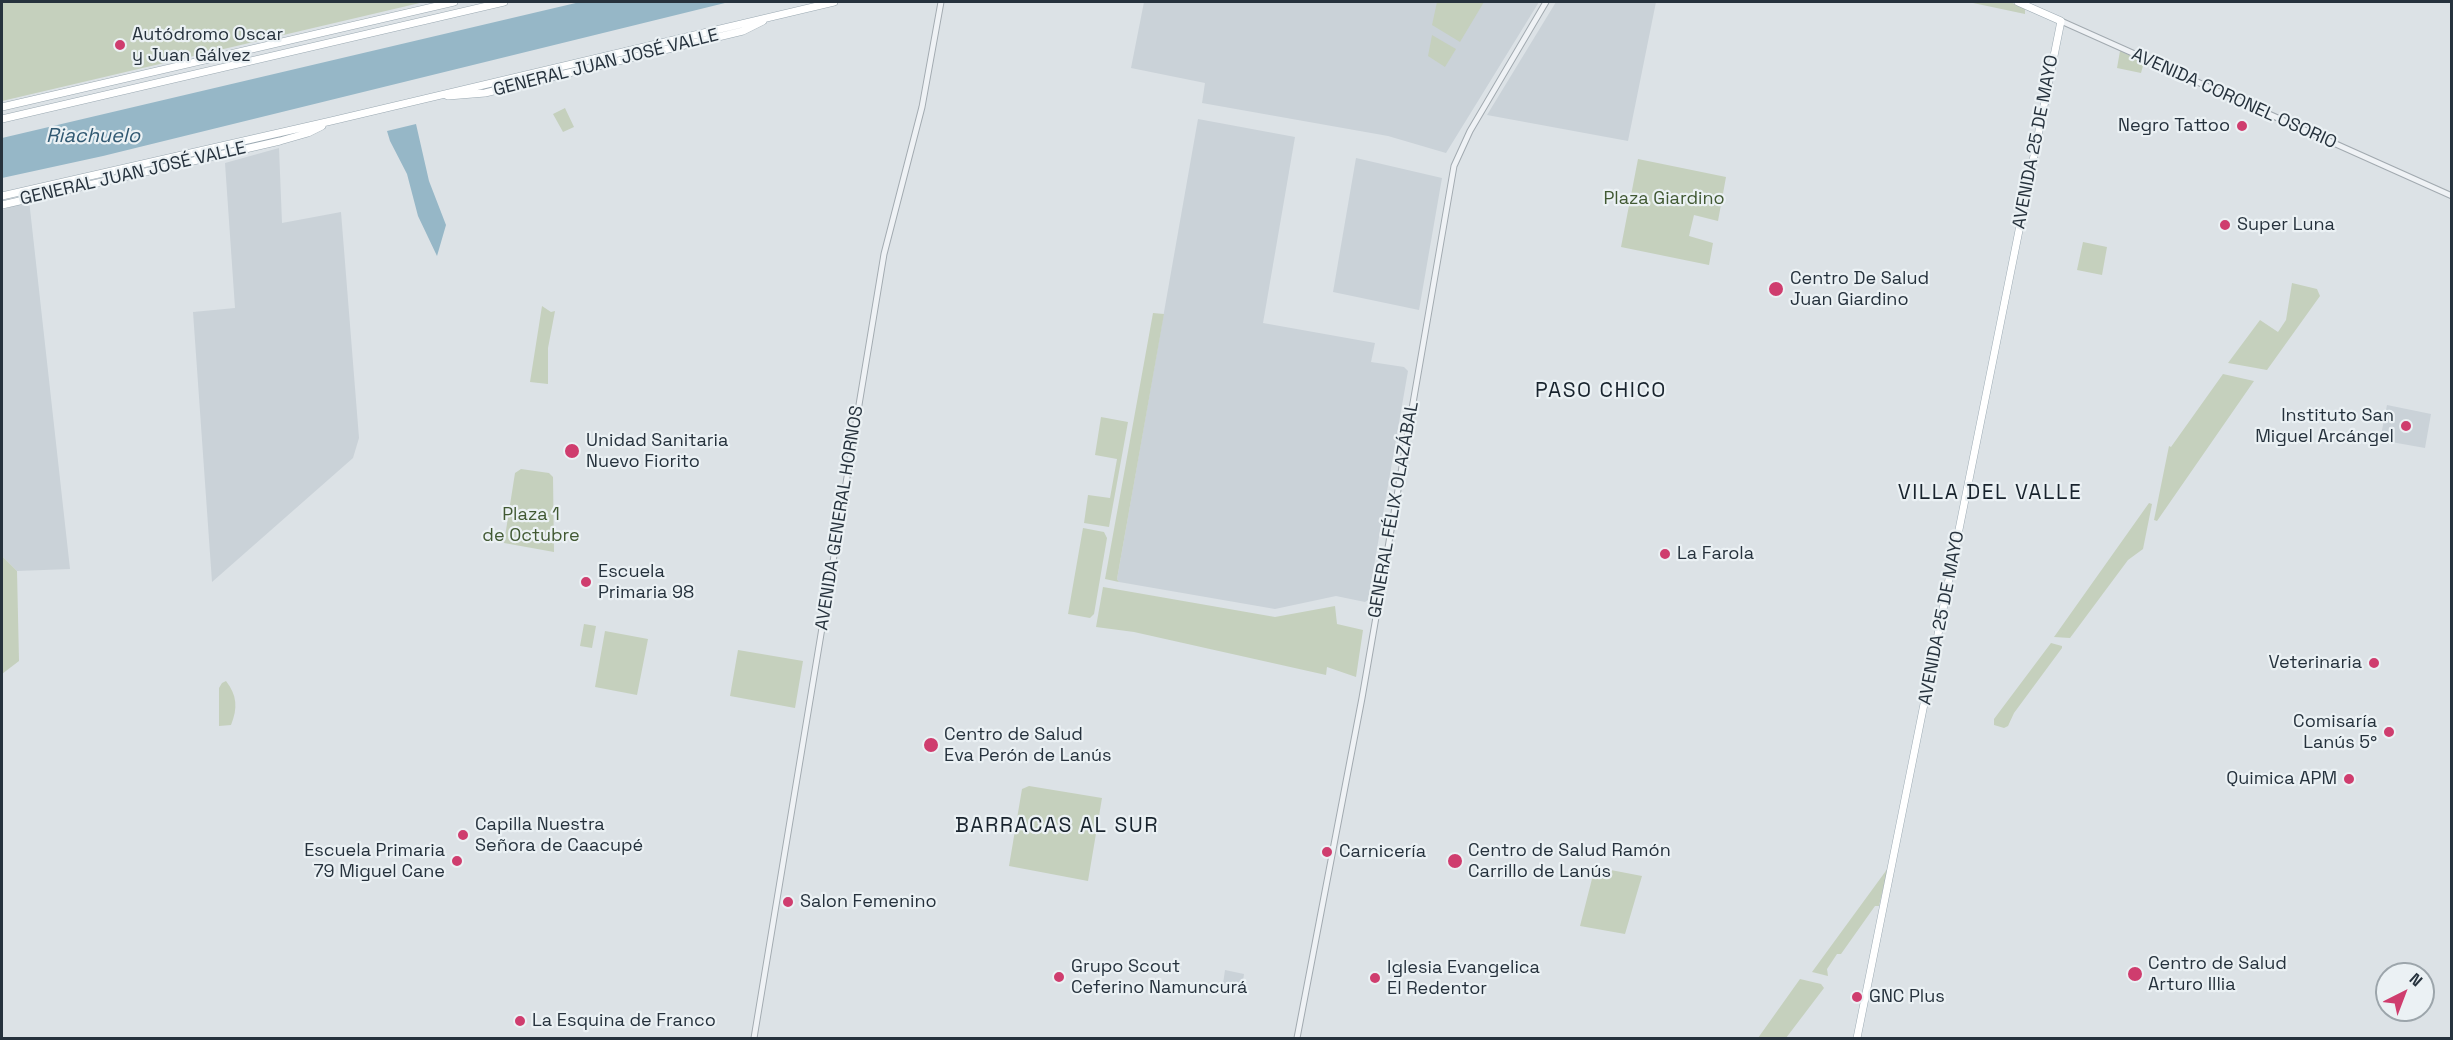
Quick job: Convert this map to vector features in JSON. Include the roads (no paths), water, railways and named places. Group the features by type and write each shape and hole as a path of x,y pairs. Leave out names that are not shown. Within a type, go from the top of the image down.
{"main road":[{"path":"2,107 454,2"},
{"path":"2,119 504,2"},
{"name":"GENERAL JUAN JOSÉ VALLE","path":"2,196 332,121 834,2"},
{"name":"AVENIDA CORONEL OSORIO","path":"2018,2 2061,21"},
{"name":"AVENIDA 25 DE MAYO","path":"1857,1038 2061,21"},
{"name":"GENERAL JUAN JOSÉ VALLE","path":"2,205 289,138 308,133 332,121"}],"street":[{"name":"AVENIDA GENERAL HORNOS","path":"754,1038 879,284 891,224 922,107 941,2"},
{"name":"GENERAL FÉLIX OLAZÁBAL","path":"1297,1038 1362,698 1456,160 1470,131 1546,2"},
{"name":"AVENIDA CORONEL OSORIO","path":"2061,21 2451,196"}],"water":[{"name":"Riachuelo","path":"580,2 729,2 103,156 2,178 2,138"},
{"path":"416,124 429,181 446,225 437,256 418,216 407,174 387,131"}],"place":[{"name":"Autódromo Oscar y Juan Gálvez","path":"120,45"},
{"name":"Negro Tattoo","path":"2242,126"},
{"name":"Super Luna","path":"2225,225"},
{"name":"Centro De Salud Juan Giardino","path":"1776,289"},
{"name":"Instituto San Miguel Arcángel","path":"2406,426"},
{"name":"Unidad Sanitaria Nuevo Fiorito","path":"572,451"},
{"name":"La Farola","path":"1665,554"},
{"name":"Escuela Primaria 98","path":"586,582"},
{"name":"Veterinaria","path":"2374,663"},
{"name":"Comisaría Lanús 5°","path":"2389,732"},
{"name":"Centro de Salud Eva Perón de Lanús","path":"931,745"},
{"name":"Quimica APM","path":"2349,779"},
{"name":"Capilla Nuestra Señora de Caacupé","path":"463,835"},
{"name":"Carnicería","path":"1327,852"},
{"name":"Escuela Primaria 79 Miguel Cane","path":"457,861"},
{"name":"Centro de Salud Ramón Carrillo de Lanús","path":"1455,861"},
{"name":"Salon Femenino","path":"788,902"},
{"name":"Centro de Salud Arturo Illia","path":"2135,974"},
{"name":"Grupo Scout Ceferino Namuncurá","path":"1059,977"},
{"name":"Iglesia Evangelica El Redentor","path":"1375,978"},
{"name":"GNC Plus","path":"1857,997"},
{"name":"La Esquina de Franco","path":"520,1021"}],"district":[{"name":"PASO CHICO","path":"1601,391"},
{"name":"VILLA DEL VALLE","path":"1990,493"},
{"name":"BARRACAS AL SUR","path":"1057,826"}],"park label":[{"name":"Plaza Giardino","path":"1664,199"},
{"name":"Plaza 1 de Octubre","path":"531,525"}]}
